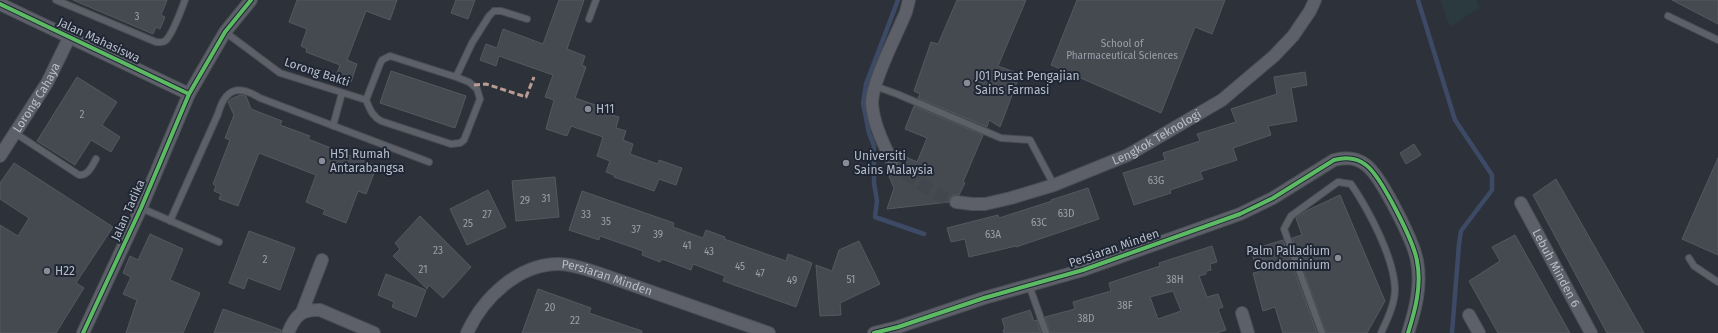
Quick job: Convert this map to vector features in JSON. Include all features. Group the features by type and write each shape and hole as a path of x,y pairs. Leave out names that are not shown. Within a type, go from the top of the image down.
{"street":[{"name":"Jalan Tadika","path":"83,333 141,208 189,94 225,32 251,0"},
{"path":"892,161 884,146 877,126 872,104 875,86 906,12 909,0"},
{"name":"Lengkok Teknologi","path":"956,202 985,204 1011,198 1054,185 1128,155 1222,100 1274,56 1293,36 1310,11 1315,0"},
{"name":"Jalan Mahasiswa","path":"0,4 189,94"},
{"name":"Lorong Cahaya","path":"0,156 47,83 69,38"},
{"name":"Persiaran Minden","path":"874,333 899,330 984,298 1083,270 1240,214 1272,198 1334,160 1350,158 1367,165 1376,176 1402,222 1415,251 1418,271 1418,294 1408,333"},
{"name":"Lebuh Minden 6","path":"1521,203 1591,333"},
{"path":"288,333 295,319 302,312 322,260"},
{"name":"Persiaran Minden","path":"467,333 479,312 502,287 528,271 544,266 559,264 576,266 598,273 769,333"},
{"path":"302,312 320,310 374,333"},
{"path":"1242,313 1248,333"},
{"path":"1469,315 1479,333"}],"lane":[{"path":"56,0 156,42 164,42 169,36 184,0"},
{"path":"589,19 596,0"},
{"path":"456,77 472,43 491,13 494,11 501,11 527,19"},
{"path":"1668,16 1718,40"},
{"name":"Lorong Bakti","path":"225,32 280,73 366,100"},
{"path":"386,57 395,57 456,77 474,85 478,89 480,100 466,136 460,143 455,144 381,121 370,112 366,100 380,64 386,57"},
{"path":"875,86 898,94 1001,138 1030,140 1054,185"},
{"path":"170,221 218,114 221,103 226,96 241,89 249,91 260,98 429,162"},
{"path":"333,126 342,93"},
{"path":"15,133 79,175 87,174 96,159"},
{"path":"1322,333 1284,229 1291,216 1338,182 1351,184 1358,195 1380,234 1393,272 1395,290 1390,312 1381,333"},
{"path":"141,208 219,242"},
{"path":"1689,258 1694,266 1718,282"},
{"path":"1029,285 1046,333"}],"shaded area":[{"path":"1440,0 1477,0 1479,8 1450,27"}],"building":[{"path":"73,0 167,0 161,15 165,17 160,29 156,27 153,34"},
{"path":"297,0 397,0 390,20 366,11 347,60 357,64 351,82 336,76 340,65 306,52 307,49 301,46 307,29 289,22"},
{"path":"456,0 475,0 468,19 451,13"},
{"name":"H11","path":"559,0 584,0 567,49 585,56 582,65 586,67 575,98 613,111 612,115 619,117 616,128 626,131 623,140 633,144 630,154 658,164 659,160 682,168 676,185 659,179 654,191 614,177 614,175 606,172 610,161 597,156 603,137 571,126 567,136 546,129 554,100 545,97 553,75 499,56 496,66 480,60 486,44 497,48 503,29 543,44"},
{"path":"957,0 1026,0 998,66 1020,74 1000,127 989,120 987,127 918,98 920,94 914,91 931,42 938,44"},
{"path":"1077,0 1225,0 1212,34 1195,27 1161,113 1051,65"},
{"path":"1672,0 1718,0 1718,24"},
{"path":"391,71 466,96 455,128 380,103"},
{"path":"1305,72 1307,85 1291,88 1297,121 1268,126 1271,135 1233,148 1237,160 1200,172 1203,179 1170,190 1171,193 1134,205 1123,173 1165,160 1163,153 1200,141 1197,134 1236,122 1231,109 1277,94 1274,77"},
{"path":"77,77 117,102 102,125 120,137 111,152 91,140 75,165 37,141"},
{"name":"H51 Rumah Antarabangsa","path":"240,95 246,96 251,109 282,121 280,125 310,136 308,139 377,166 366,194 358,191 346,223 323,214 325,210 306,202 316,175 259,153 238,206 219,199 221,194 214,191 216,186 213,184 230,140 225,138 234,115 228,102"},
{"path":"914,106 983,135 959,195 953,195 949,202 887,209 894,188 888,174 890,168 896,167 899,162 896,152 917,162 927,138 905,129"},
{"path":"1414,144 1421,155 1406,164 1400,153"},
{"path":"1718,158 1718,255 1682,239"},
{"path":"14,163 113,227 76,283 84,288 56,333 0,333 0,225 18,236 29,218 0,199 0,183"},
{"path":"555,177 559,217 516,221 512,181"},
{"path":"1556,179 1644,333 1607,333 1533,195"},
{"path":"1088,188 1099,219 1016,247 969,257 965,239 951,242 947,228 998,215 999,218"},
{"path":"488,190 506,227 467,245 450,209"},
{"path":"582,191 674,223 673,227 703,238 706,230 725,237 724,239 786,261 788,254 812,263 796,307 723,281 725,276 693,264 691,270 662,259 660,262 642,255 643,251 600,236 599,240 569,230"},
{"name":"Palm Palladium Condominium","path":"1340,195 1385,301 1367,333 1326,333 1292,238 1302,235 1296,218 1306,211"},
{"path":"420,216 471,267 443,298 429,285 427,289 393,256 400,249 395,243"},
{"path":"249,231 295,248 280,290 248,278 244,289 229,283"},
{"path":"150,234 183,249 170,280 200,293 183,333 126,333 137,300 123,294 131,277 123,273 130,256 138,260"},
{"path":"1515,235 1570,333 1498,333 1469,281 1500,261 1492,247"},
{"path":"1283,240 1317,333 1283,333 1275,307 1263,311 1253,273 1258,272 1252,253 1258,252 1257,248"},
{"path":"859,241 880,284 840,303 841,315 820,316 816,265 832,271 839,250"},
{"path":"1212,246 1217,262 1210,264 1211,270 1206,271 1206,274 1199,276 1207,297 1218,294 1223,307 1218,309 1226,330 1216,333 1050,333 1045,317 1075,309 1073,302 1111,291 1109,283 1160,266 1159,263","holes":["1173,291 1181,311 1158,319 1150,297"]},
{"path":"386,274 426,290 416,317 392,307 394,302 378,295"},
{"path":"538,289 591,308 589,313 642,331 642,333 522,333"},
{"path":"223,309 281,330 281,333 214,333"},
{"path":"1030,310 1034,321 1037,320 1041,333 1004,333 1003,330 1005,329 1002,319"}],"waterway":[{"path":"898,0 866,84 863,103 869,133 874,146 874,183 877,201 875,217 924,234"},
{"path":"1418,0 1455,120 1492,175 1492,190 1461,231 1452,333"}],"tunnel":[{"path":"892,161 922,185 939,195 956,202"}],"marked path":[{"path":"474,85 486,84 526,97 534,77"}],"cycle path":[{"path":"83,333 141,208 189,94 225,32 251,0"},
{"path":"0,4 189,94"},
{"path":"874,333 898,327 984,298 1083,270 1240,214 1273,198 1334,160 1342,158 1354,159 1362,162 1380,182 1404,225 1415,252 1419,279 1415,307 1408,333"}],"place":[{"name":"J01 Pusat Pengajian Sains Farmasi","path":"967,83"},
{"name":"H11","path":"588,109"},
{"name":"H51 Rumah Antarabangsa","path":"322,161"},
{"name":"Universiti Sains Malaysia","path":"846,163"},
{"name":"Palm Palladium Condominium","path":"1338,258"},
{"name":"H22","path":"47,271"}]}
